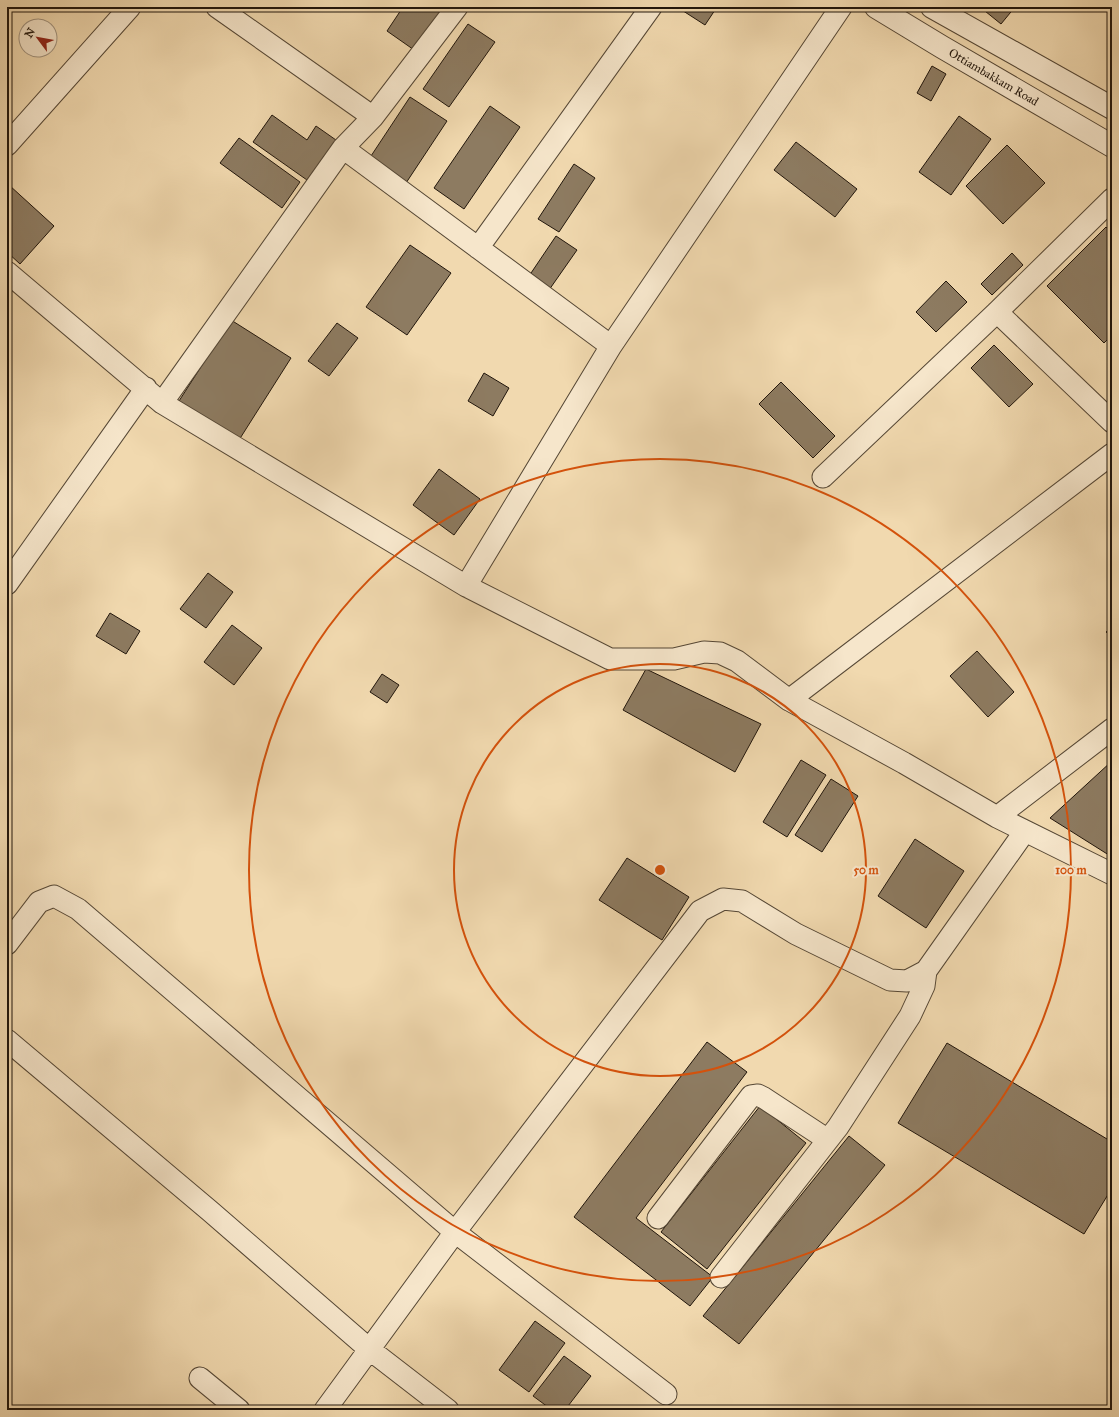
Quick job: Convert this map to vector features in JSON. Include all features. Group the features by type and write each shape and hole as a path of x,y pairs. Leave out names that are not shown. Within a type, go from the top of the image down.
{"street":[{"path":"7,145 130,7"},
{"path":"217,7 373,117"},
{"path":"162,403 343,148 373,117 457,7"},
{"path":"478,248 651,7"},
{"path":"466,586 611,346 842,7"},
{"name":"Ottiambakkam Road","path":"876,7 961,59 1112,146"},
{"path":"932,7 1112,108"},
{"path":"343,148 611,346"},
{"path":"823,477 997,312 1112,199"},
{"path":"7,272 162,403 466,586 610,659 674,659 704,652 720,652 737,660 789,700 904,763 997,817 1112,874"},
{"path":"997,312 1112,422"},
{"path":"7,584 146,388"},
{"path":"789,700 1112,454"},
{"path":"997,817 1112,729"},
{"path":"325,1410 455,1232 700,911 723,899 742,901 796,934 890,980 907,981 926,971 1025,831"},
{"path":"7,944 40,902 54,896 78,909 455,1232 666,1394"},
{"path":"721,1276 838,1127 910,1016 924,986 926,971"},
{"path":"7,1040 210,1211 369,1349 448,1410"},
{"path":"658,1218 751,1096 758,1095 764,1098 828,1140"},
{"path":"200,1378 240,1410"}],"building":[{"path":"403,7 449,7 417,52 387,31"},
{"path":"677,7 717,7 705,25"},
{"path":"980,7 1015,7 1001,24"},
{"path":"468,24 495,42 449,107 423,89"},
{"path":"932,66 946,74 931,101 917,93"},
{"path":"410,97 447,121 406,183 369,159"},
{"path":"490,106 520,127 464,209 434,188"},
{"path":"272,115 307,140 316,126 336,140 307,180 253,142"},
{"path":"959,116 991,139 951,195 919,172"},
{"path":"239,138 300,182 282,208 220,163"},
{"path":"796,142 857,189 835,217 774,170"},
{"path":"1007,145 1045,183 1003,224 966,186"},
{"path":"574,164 595,178 559,232 538,219"},
{"path":"9,185 54,226 20,264 7,252 7,187"},
{"path":"1106,227 1112,233 1112,335 1104,343 1047,286"},
{"path":"556,236 577,250 549,290 529,276"},
{"path":"410,245 451,273 407,335 366,307"},
{"path":"1012,253 1023,265 992,295 981,284"},
{"path":"946,281 967,302 936,332 916,312"},
{"path":"231,320 291,358 239,440 179,401"},
{"path":"337,323 358,338 329,376 308,361"},
{"path":"994,345 1033,384 1009,407 971,368"},
{"path":"484,373 509,388 493,416 468,401"},
{"path":"781,382 835,436 813,458 759,404"},
{"path":"439,469 480,499 454,535 413,505"},
{"path":"208,573 233,592 206,628 180,609"},
{"path":"110,613 140,631 126,654 96,636"},
{"path":"232,625 262,648 234,685 204,662"},
{"path":"1112,626 1112,638 1106,632"},
{"path":"977,651 1014,692 988,717 950,676"},
{"path":"646,669 761,724 735,772 623,710"},
{"path":"382,674 399,685 387,703 370,692"},
{"path":"801,760 826,775 787,837 763,822"},
{"path":"1112,761 1112,857 1050,818"},
{"path":"831,779 858,796 822,852 795,835"},
{"path":"915,839 964,871 926,928 878,896"},
{"path":"627,858 689,897 662,940 599,900"},
{"path":"707,1042 747,1072 636,1218 713,1277 690,1306 574,1217"},
{"path":"947,1043 1112,1142 1112,1188 1084,1234 898,1123"},
{"path":"760,1106 806,1143 707,1269 661,1232"},
{"path":"849,1136 885,1165 739,1344 703,1316"},
{"path":"535,1321 565,1343 529,1392 499,1370"},
{"path":"564,1356 591,1376 565,1410 552,1410 533,1396"}]}
